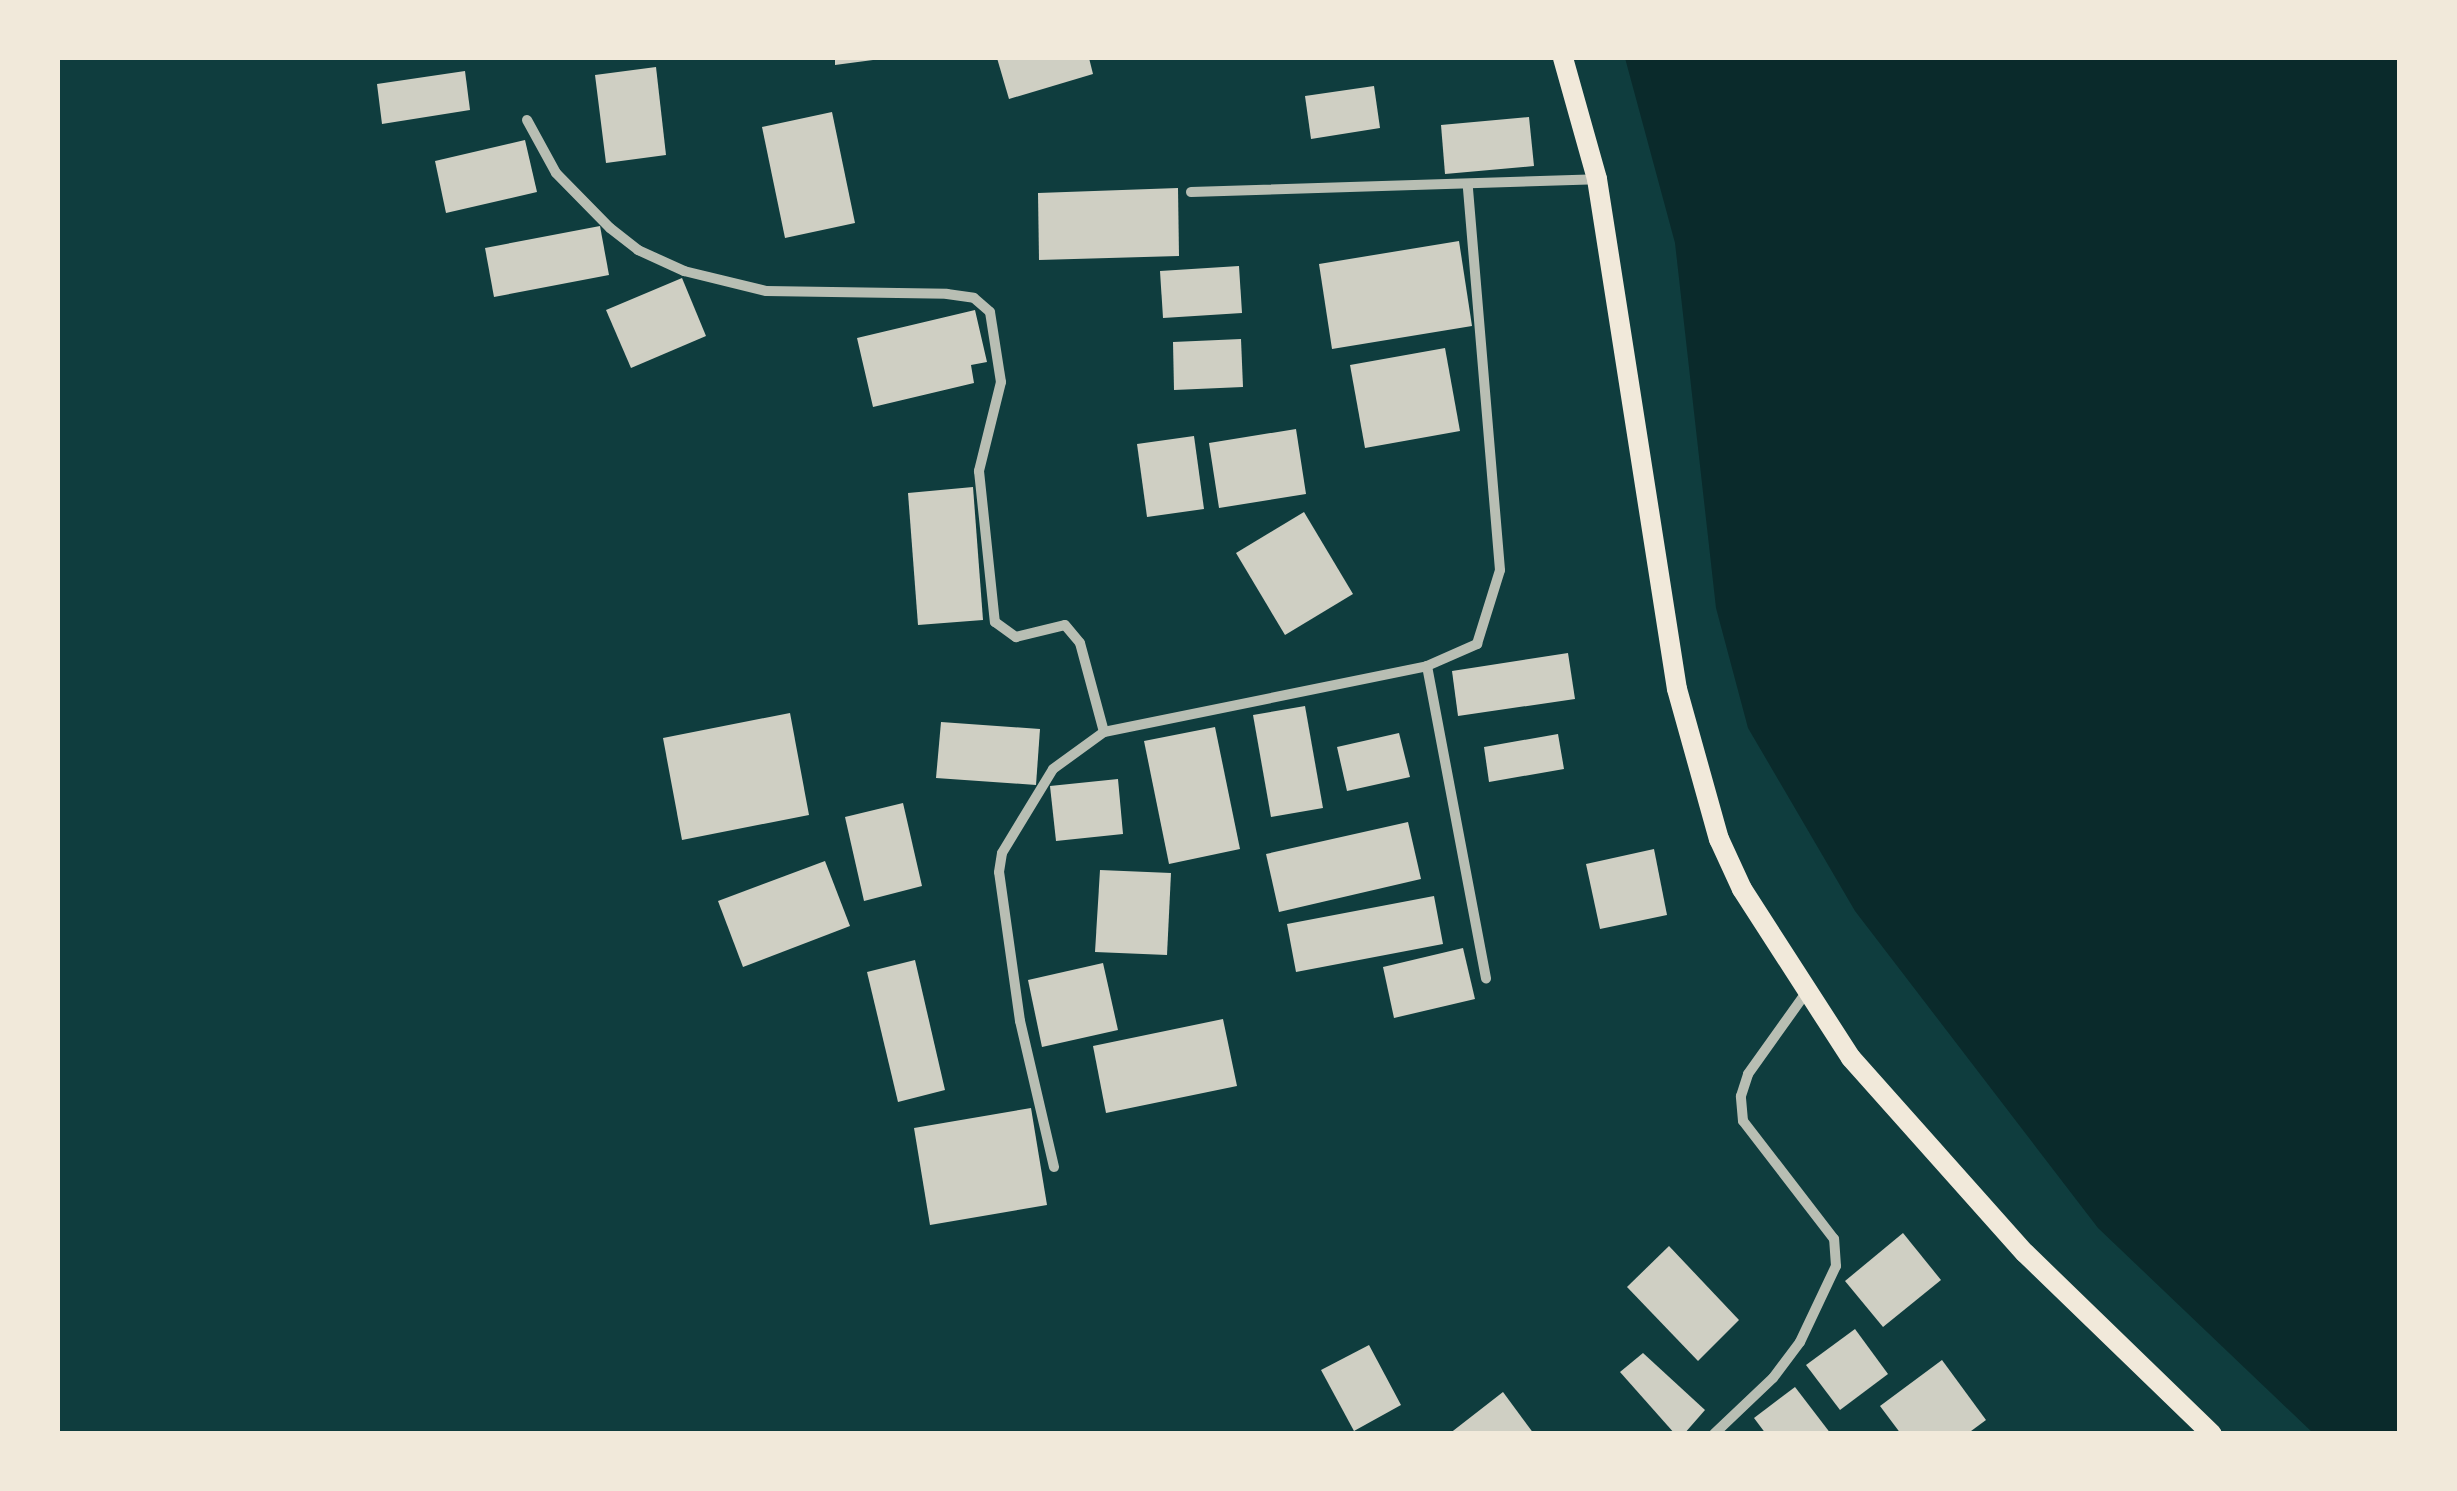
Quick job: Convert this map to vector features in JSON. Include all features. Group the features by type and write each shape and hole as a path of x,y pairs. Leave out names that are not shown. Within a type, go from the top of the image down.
{"main road":[{"path":"1563,58 1597,179 1677,690 1719,839 1776,950 1808,990 1851,1058 2025,1253 2212,1434"}],"street":[{"path":"526,120 556,173 610,228 638,250 684,270 766,290 947,294 974,298 990,312 1001,382 979,471 995,622 1016,637 1065,625 1080,643 1104,732"},
{"path":"1191,192 1597,179"},
{"path":"1054,1167 1020,1021 999,872 1002,854 1053,768 1104,732 1427,666 1477,644 1500,570 1468,186"},
{"path":"1427,666 1486,978"},
{"path":"1714,1434 1773,1378 1800,1342 1836,1266 1834,1239 1744,1121 1740,1096 1748,1074 1808,990"}],"water":[{"path":"1625,58 2399,58 2399,1433 2313,1433 2098,1228 1855,911 1748,728 1716,608 1675,243"}],"building":[{"path":"835,58 872,58 873,60 835,65"},
{"path":"997,58 1089,58 1093,74 1009,99"},
{"path":"656,67 666,155 606,163 595,75"},
{"path":"465,71 470,110 382,124 377,84"},
{"path":"1374,86 1380,128 1311,139 1305,96"},
{"path":"832,112 855,223 785,238 762,127"},
{"path":"1529,117 1534,166 1445,174 1441,125"},
{"path":"525,140 537,192 446,213 435,161"},
{"path":"1178,188 1179,256 1039,260 1038,193"},
{"path":"600,226 609,275 494,297 485,248"},
{"path":"1459,241 1472,326 1332,349 1319,264"},
{"path":"1239,266 1242,313 1163,318 1160,271"},
{"path":"682,278 706,336 631,368 606,310"},
{"path":"975,310 987,362 971,365 974,383 873,407 857,338"},
{"path":"1241,339 1243,387 1174,390 1173,342"},
{"path":"1445,348 1460,431 1365,448 1350,365"},
{"path":"1296,429 1306,494 1219,508 1209,443"},
{"path":"1194,436 1204,509 1147,517 1137,444"},
{"path":"973,487 983,620 918,625 908,493"},
{"path":"1304,512 1353,594 1285,635 1236,553"},
{"path":"1568,653 1575,699 1458,716 1452,671"},
{"path":"1305,706 1323,808 1271,817 1253,715"},
{"path":"790,713 809,815 682,840 663,738"},
{"path":"941,722 1040,729 1036,785 936,778"},
{"path":"1215,727 1240,849 1169,864 1144,741"},
{"path":"1399,733 1410,777 1347,791 1337,747"},
{"path":"1558,734 1564,769 1489,782 1484,747"},
{"path":"1118,779 1123,834 1056,841 1050,786"},
{"path":"903,803 922,886 864,901 845,817"},
{"path":"1408,822 1421,879 1279,912 1266,854"},
{"path":"1654,849 1667,915 1600,929 1586,864"},
{"path":"825,861 850,926 743,967 718,901"},
{"path":"1100,870 1171,873 1167,955 1095,952"},
{"path":"1434,896 1443,944 1296,972 1287,924"},
{"path":"1463,948 1475,999 1394,1018 1383,967"},
{"path":"915,960 945,1090 898,1102 867,972"},
{"path":"1103,963 1118,1030 1042,1047 1028,980"},
{"path":"1223,1019 1237,1086 1106,1113 1093,1046"},
{"path":"1031,1108 1047,1205 930,1225 914,1128"},
{"path":"1903,1233 1941,1280 1883,1327 1845,1281"},
{"path":"1669,1246 1739,1320 1698,1361 1627,1287"},
{"path":"1855,1329 1888,1374 1840,1410 1806,1365"},
{"path":"1369,1345 1401,1405 1354,1431 1321,1370"},
{"path":"1643,1353 1705,1410 1684,1434 1675,1434 1620,1372"},
{"path":"1942,1360 1986,1420 1967,1434 1901,1434 1880,1406"},
{"path":"1795,1387 1831,1434 1766,1434 1754,1418"},
{"path":"1503,1392 1534,1434 1449,1434"}]}
